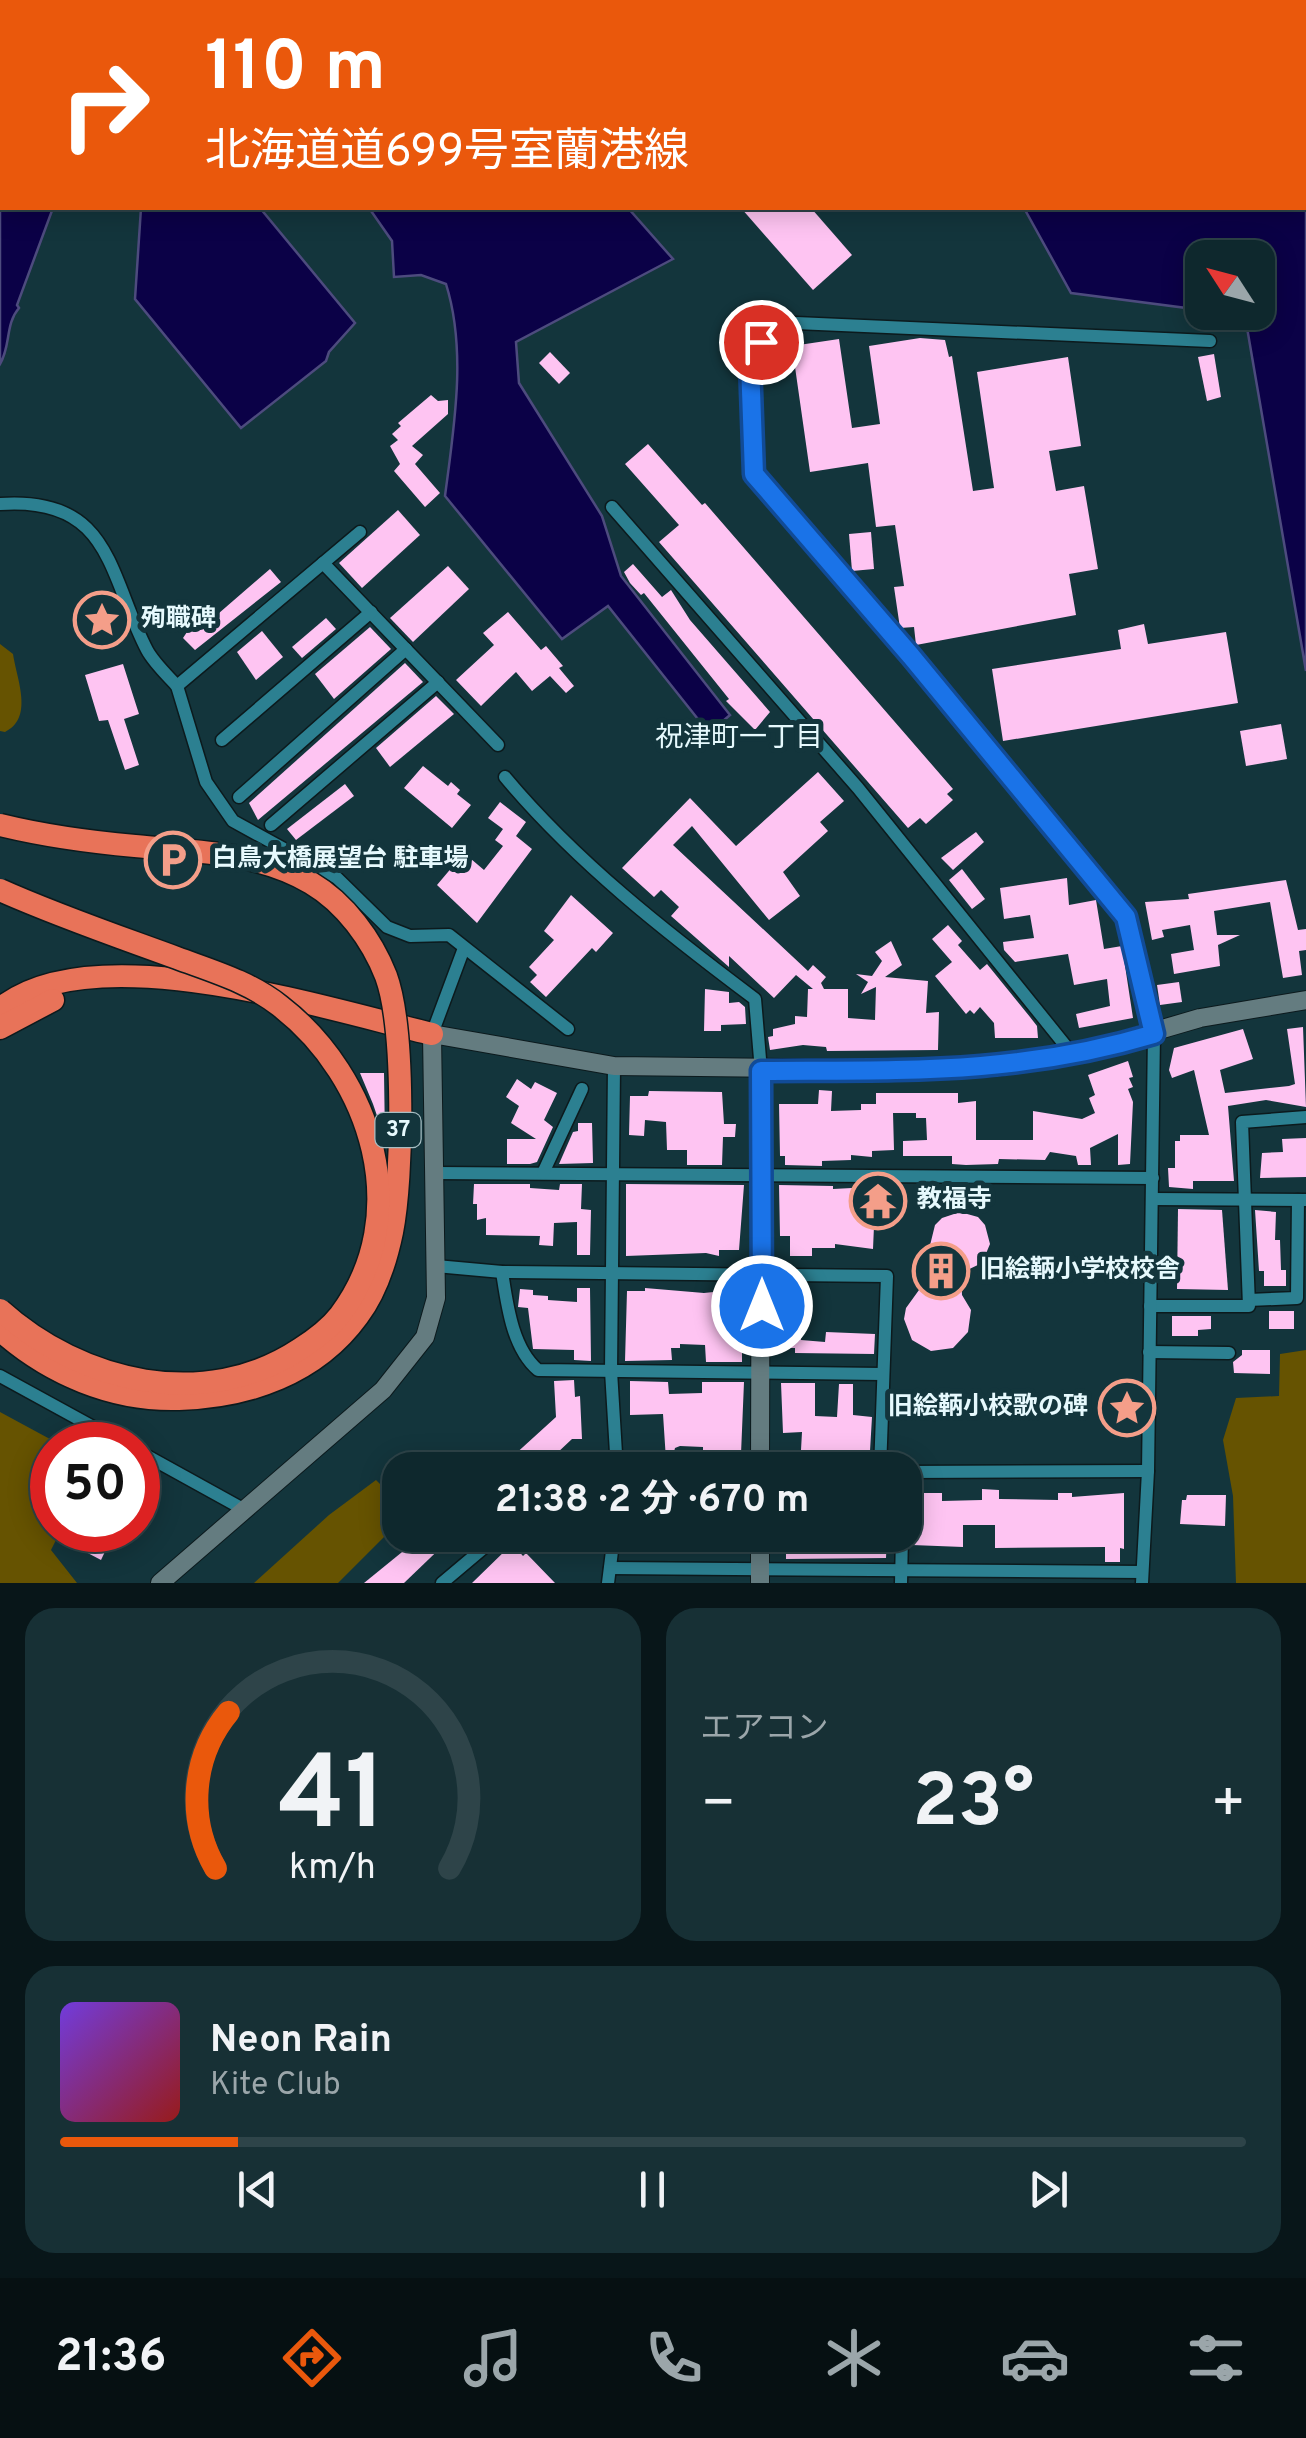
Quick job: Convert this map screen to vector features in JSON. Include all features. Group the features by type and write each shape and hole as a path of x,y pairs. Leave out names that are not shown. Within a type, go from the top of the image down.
{"highway":[{"name":"37","path":"0,826 88,842 231,855 268,863 315,886 346,912 374,948 395,1009 398,1063 397,1191 392,1232 381,1273 359,1316 328,1349 285,1377 240,1394 168,1399 88,1384 23,1351 0,1330"},
{"name":"37","path":"0,890 235,980 280,1006 324,1049 354,1096 370,1132 378,1200 375,1235 364,1271 338,1318 280,1362 250,1375 171,1384 124,1378 45,1347 0,1310"},
{"path":"0,1009 51,984 131,974 177,978 308,1004 432,1034"},
{"path":"0,1028 37,1005 106,988 166,993 432,1034"}],"main road":[{"path":"160,1583 383,1390 425,1337 436,1298 432,1034 614,1066 761,1071 997,1068 1073,1055 1200,1018 1306,1000"},
{"path":"760,1452 761,1071"}],"street":[{"path":"610,1568 760,1576 1142,1577 1148,1471 1154,1034 1126,917 911,656 754,474 750,363 773,322 1210,341"},
{"path":"0,504 21,502 48,508 80,520 98,536 148,652 176,686 206,782 233,821 337,878 388,927 410,936 449,935 568,1029"},
{"path":"612,507 858,788 1073,1055"},
{"path":"176,686 360,532"},
{"path":"324,563 498,745"},
{"path":"222,740 371,612"},
{"path":"239,797 406,649"},
{"path":"271,825 438,682"},
{"path":"505,778 540,818 685,947 755,999 761,1071"},
{"path":"432,1034 464,948"},
{"path":"614,1066 611,1371 616,1452"},
{"path":"543,1173 582,1090"},
{"path":"1150,1306 1249,1306 1242,1122 1306,1117"},
{"path":"436,1173 1153,1178"},
{"path":"1152,1199 1302,1200 1297,1298 1249,1300"},
{"path":"436,1266 502,1272 887,1276 880,1452"},
{"path":"502,1272 508,1308 526,1360 538,1370 882,1374"},
{"path":"1150,1352 1229,1352"},
{"path":"0,1376 84,1422"},
{"path":"160,1464 243,1510"},
{"path":"922,1472 1148,1471"},
{"path":"442,1583 478,1552"},
{"path":"608,1583 612,1552"}],"shaded area":[{"path":"0,210 52,210 17,305 0,364"},
{"path":"141,210 262,210 355,323 329,352 326,361 241,428 135,299"},
{"path":"370,210 630,210 673,259 516,342 519,383 602,516 621,576 730,715 709,733 608,606 562,639 445,496 455,416 457,362 452,310 446,284 421,275 394,277 392,241"},
{"path":"1025,210 1306,210 1306,671 1247,330 1275,330 1275,240 1185,240 1185,308 1071,293"},
{"path":"0,644 13,654 21,698 19,718 5,732 0,731"},
{"path":"1306,1350 1306,1583 1236,1583 1233,1496 1223,1440 1236,1398 1279,1396 1280,1354"},
{"path":"0,1412 30,1428 30,1552 53,1552 77,1583 0,1583"},
{"path":"376,1480 382,1486 382,1539 338,1583 254,1583 329,1515"}],"building":[{"path":"743,210 813,210 852,255 813,290"},
{"path":"920,338 945,340 949,357 952,356 973,491 994,488 977,372 1068,357 1081,446 1049,451 1056,491 1084,486 1098,569 1069,574 1076,615 916,645 914,627 900,628 894,587 904,586 895,525 876,527 868,463 810,472 792,346 839,339 852,428 880,424 869,346"},
{"path":"550,352 570,373 559,384 539,363"},
{"path":"1214,354 1221,397 1207,401 1198,357"},
{"path":"431,395 438,401 448,400 448,414 412,446 423,455 415,464 440,493 425,507 394,471 400,464 390,446 398,440 392,434 401,426 398,423"},
{"path":"648,444 702,505 705,503 953,789 947,794 953,800 926,824 920,818 908,828 659,542 679,525 625,464"},
{"path":"398,510 420,535 362,588 339,563"},
{"path":"871,532 874,569 852,571 849,534"},
{"path":"633,564 662,597 671,590 690,620 770,712 755,730 726,701 729,699 644,593 641,595 630,583 624,572"},
{"path":"448,566 469,589 413,642 390,618"},
{"path":"270,569 281,582 195,650 183,638 206,615 211,620"},
{"path":"508,612 541,650 546,646 563,666 559,668 574,686 566,693 550,676 532,691 516,672 481,706 456,680 494,645 483,633"},
{"path":"326,618 336,629 302,658 292,647"},
{"path":"1144,624 1148,644 1226,632 1238,703 1003,741 992,669 1121,649 1118,630"},
{"path":"370,627 391,649 334,699 315,674"},
{"path":"262,631 283,657 256,680 237,652"},
{"path":"405,663 423,682 258,820 249,803"},
{"path":"123,664 139,714 124,719 139,765 125,770 108,720 99,721 85,675"},
{"path":"436,696 454,714 390,767 376,748"},
{"path":"1281,724 1287,759 1246,766 1240,731"},
{"path":"423,766 448,786 451,782 460,790 457,794 471,805 452,828 404,788"},
{"path":"818,772 844,801 820,822 828,831 783,872 800,896 769,920 692,826 673,845 808,971 813,965 826,977 821,983 824,989 848,989 848,1018 875,1020 876,987 861,994 868,982 856,974 872,976 882,961 875,952 891,941 902,965 885,977 928,981 926,1013 939,1012 938,1050 827,1051 826,1047 803,1045 770,1050 768,1037 773,1036 773,1029 795,1024 795,1016 807,1017 808,989 813,989 796,975 774,998 729,956 729,967 671,916 679,907 661,890 654,897 622,868 690,798 736,846"},
{"path":"345,784 354,796 296,840 287,829"},
{"path":"500,802 526,822 516,836 532,849 477,923 437,885 464,853 484,870 503,846 495,840 503,829 488,818"},
{"path":"976,832 984,842 953,870 941,858"},
{"path":"962,869 985,899 972,909 949,880"},
{"path":"1067,878 1069,905 1096,900 1104,949 1122,946 1133,1018 1079,1028 1076,1014 1110,1006 1107,979 1074,985 1068,954 1015,962 1004,950 1003,942 1034,938 1030,915 1004,919 1000,888"},
{"path":"1286,880 1298,930 1306,929 1306,950 1299,951 1302,975 1283,978 1270,902 1214,911 1217,935 1240,935 1218,945 1220,966 1174,974 1171,954 1194,950 1190,925 1162,930 1164,937 1152,940 1145,902 1189,899 1188,894"},
{"path":"571,895 613,933 596,952 592,948 546,997 530,982 537,975 529,967 554,940 544,931"},
{"path":"948,925 962,941 958,945 980,970 987,964 1030,1017 1037,1026 1038,1038 995,1038 994,1023 980,1007 974,1014 970,1010 966,1014 935,976 952,962 932,939"},
{"path":"1179,982 1182,1002 1160,1005 1157,985"},
{"path":"705,989 729,992 729,1003 739,1002 745,1007 746,1024 721,1025 721,1031 704,1031"},
{"path":"1303,1027 1306,1107 1266,1100 1228,1106 1234,1181 1193,1181 1193,1189 1169,1187 1168,1168 1175,1168 1175,1141 1180,1141 1180,1135 1209,1135 1194,1070 1172,1078 1169,1070 1174,1048 1243,1029 1253,1059 1220,1070 1225,1093 1289,1086 1295,1084 1287,1029"},
{"path":"1128,1061 1133,1077 1129,1078 1133,1087 1128,1089 1133,1102 1130,1164 1118,1165 1118,1134 1090,1148 1091,1165 1078,1165 1076,1156 1050,1152 1045,1160 999,1159 998,1164 966,1165 952,1164 952,1156 903,1156 903,1141 927,1140 926,1118 916,1118 916,1113 893,1113 894,1150 872,1151 872,1157 851,1155 851,1160 822,1161 822,1166 785,1165 785,1156 780,1156 779,1104 818,1104 819,1090 832,1091 831,1111 861,1110 861,1104 876,1104 876,1093 958,1093 958,1103 976,1101 976,1140 1033,1140 1033,1111 1082,1119 1095,1113 1089,1098 1095,1095 1088,1075"},
{"path":"360,1073 384,1073 385,1139 373,1104"},
{"path":"517,1079 531,1089 535,1082 557,1093 544,1120 553,1127 537,1162 530,1164 507,1164 507,1139 536,1139 511,1123 519,1106 506,1097"},
{"path":"649,1091 722,1092 724,1124 736,1124 735,1137 723,1137 722,1165 687,1165 687,1150 667,1150 666,1122 645,1120 644,1136 629,1135 630,1096 648,1096"},
{"path":"578,1123 592,1123 593,1163 559,1164 573,1132 578,1131"},
{"path":"1306,1138 1306,1177 1260,1178 1262,1153 1283,1152 1282,1139"},
{"path":"474,1184 530,1184 530,1188 559,1190 560,1184 582,1184 581,1209 591,1210 590,1255 577,1255 577,1222 554,1223 553,1246 539,1245 540,1236 486,1235 486,1218 477,1220 477,1204 473,1204"},
{"path":"626,1184 744,1185 739,1250 719,1250 719,1256 626,1256"},
{"path":"779,1185 833,1189 890,1186 894,1188 893,1224 874,1226 873,1249 835,1244 835,1248 812,1248 812,1256 790,1256 790,1236 780,1236"},
{"path":"1178,1209 1222,1210 1228,1290 1177,1289"},
{"path":"1255,1210 1276,1212 1275,1240 1280,1240 1286,1286 1264,1286 1264,1271 1259,1271"},
{"path":"960,1212 978,1217 985,1225 990,1244 982,1263 961,1273 962,1295 971,1310 968,1332 953,1348 931,1351 912,1340 904,1319 906,1308 919,1290 935,1225"},
{"path":"577,1288 590,1288 591,1361 574,1360 574,1350 533,1349 528,1308 518,1307 520,1289 533,1290 533,1295 548,1296 548,1300 577,1302"},
{"path":"645,1288 704,1293 742,1289 742,1362 706,1362 705,1345 680,1344 680,1348 671,1348 672,1360 625,1361 627,1291"},
{"path":"780,1305 801,1305 801,1340 825,1342 826,1332 875,1334 874,1354 795,1353 795,1348 780,1348"},
{"path":"1269,1311 1294,1311 1294,1329 1269,1329"},
{"path":"1172,1316 1211,1316 1211,1329 1198,1330 1198,1336 1172,1336"},
{"path":"1242,1350 1270,1350 1270,1374 1234,1373 1233,1362"},
{"path":"574,1380 575,1397 580,1396 582,1439 572,1439 558,1452 518,1452 556,1417 554,1381"},
{"path":"630,1381 668,1382 669,1394 702,1393 702,1382 744,1382 741,1452 703,1452 703,1447 680,1446 674,1452 665,1452 663,1414 630,1415"},
{"path":"781,1383 815,1383 815,1416 837,1417 839,1384 853,1384 853,1415 872,1417 870,1451 801,1450 802,1432 783,1433"},
{"path":"982,1489 999,1490 999,1499 1058,1500 1058,1493 1072,1493 1072,1497 1124,1493 1124,1549 1120,1548 1120,1562 1105,1562 1105,1547 995,1548 995,1525 963,1525 963,1547 922,1545 922,1493 942,1493 942,1501 982,1500"},
{"path":"1187,1495 1226,1495 1225,1526 1180,1524 1182,1500"},
{"path":"86,1552 105,1552 101,1560"},
{"path":"402,1552 436,1552 404,1583 364,1583"},
{"path":"504,1552 519,1552 523,1556 526,1553 555,1583 472,1583"},
{"path":"886,1552 886,1558 786,1559 786,1554 778,1554"}],"place":[{"name":"殉職碑","path":"102,620"},
{"name":"白鳥大橋展望台 駐車場","path":"173,860"},
{"name":"教福寺","path":"878,1201"},
{"name":"旧絵鞆小学校校舎","path":"941,1271"},
{"name":"旧絵鞆小校歌の碑","path":"1127,1408"}],"district":[{"name":"祝津町一丁目","path":"739,739"}],"route":[{"path":"761,342 750,363 754,474 911,656 1126,917 1154,1034 1073,1055 997,1068 761,1071 762,1306"}]}
